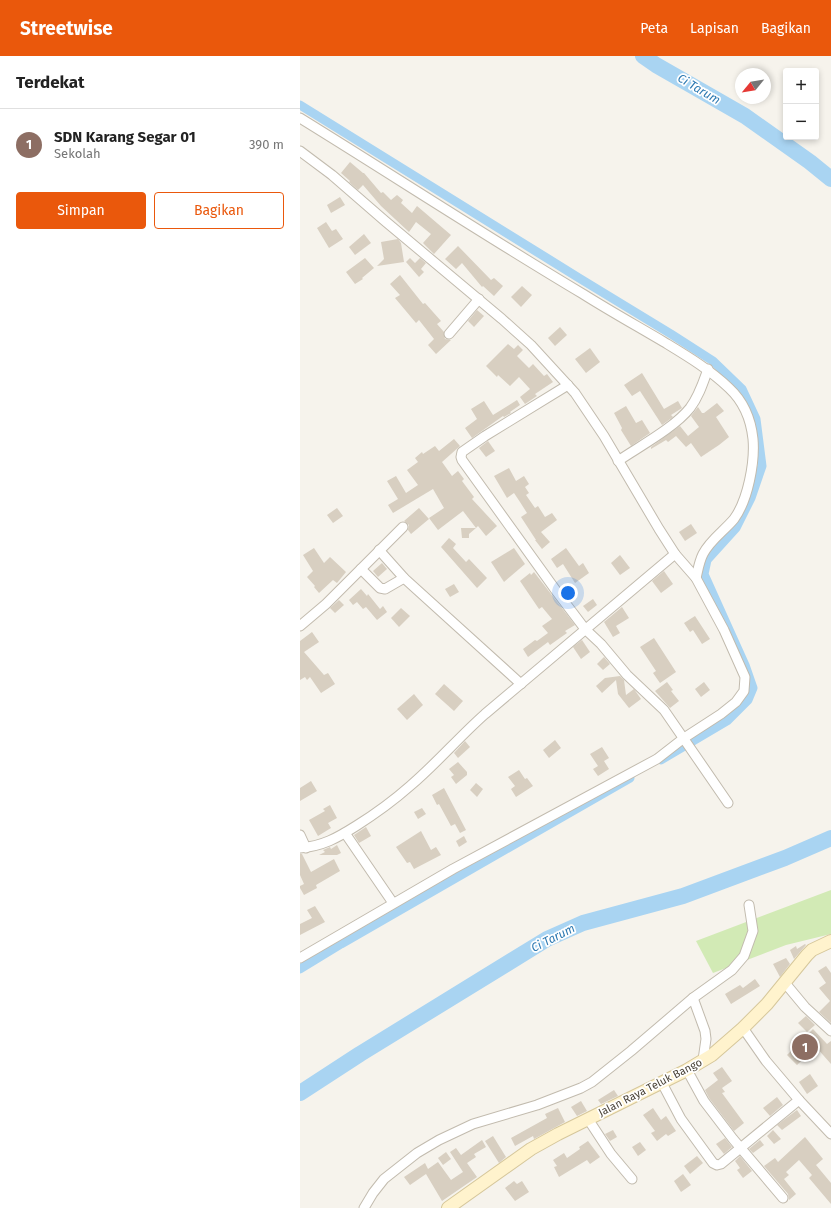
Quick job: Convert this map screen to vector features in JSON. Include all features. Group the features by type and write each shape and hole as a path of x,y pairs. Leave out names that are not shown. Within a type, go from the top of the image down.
{"main road":[{"name":"Jalan Raya Teluk Bango","path":"448,1208 531,1149 558,1134 662,1083 712,1055 743,1028 767,1004 812,950 831,941"}],"street":[{"path":"300,118 583,294 708,369 730,389 746,411 753,440 752,464 741,507 734,519 705,549 700,561 696,578"},
{"path":"300,151 332,175 530,344 568,385 590,414 675,554 696,578 724,630 744,677 745,685 742,696 729,708 684,738 657,759 392,903 300,958"},
{"path":"449,334 478,299"},
{"path":"618,461 677,420 689,408 700,391 708,369"},
{"path":"568,385 485,436 462,452 461,457 522,546 585,629 601,644 626,675 664,710 728,803"},
{"path":"300,626 326,604 403,527"},
{"path":"379,550 404,578 520,684"},
{"path":"300,835 303,848 322,845 377,813 412,785 472,726 520,684 675,554"},
{"path":"361,569 380,588 385,589 404,578"},
{"path":"345,833 392,903"},
{"path":"364,1208 384,1179 418,1153 458,1130 537,1105 581,1088 592,1082 693,998 732,970 744,956 753,931 749,905"},
{"path":"785,983 805,1007 831,1031"},
{"path":"693,998 705,1030 706,1039 703,1060"},
{"path":"743,1028 766,1061 799,1100 831,1134"},
{"path":"687,1070 704,1101 783,1198"},
{"path":"662,1083 681,1119 714,1164 717,1165 721,1164 799,1100"},
{"path":"588,1119 611,1154 632,1179"}],"green space":[{"path":"831,890 831,934 786,945 713,973 696,941"}],"building":[{"path":"350,162 364,173 381,193 383,192 391,200 397,195 403,200 401,203 412,213 417,206 451,235 434,254 423,243 431,234 416,222 409,232 381,206 363,185 358,190 349,182 350,181 341,173"},
{"path":"340,197 345,205 331,213 327,205"},
{"path":"326,222 332,231 336,229 343,239 329,248 317,228"},
{"path":"364,234 371,243 355,255 349,247"},
{"path":"398,239 401,243 404,262 377,266 384,259 381,242"},
{"path":"458,246 491,280 494,278 503,286 494,296 483,286 482,287 462,263 456,269 445,259"},
{"path":"365,258 374,268 362,278 363,279 355,284 346,272"},
{"path":"410,258 415,263 420,258 426,263 421,269 424,272 419,277 406,262"},
{"path":"400,275 423,304 425,303 441,321 437,324 444,332 445,339 451,340 436,354 428,345 434,339 419,320 416,323 395,298 400,295 390,284"},
{"path":"522,286 532,295 521,307 511,297"},
{"path":"477,310 484,316 474,327 468,321"},
{"path":"560,327 567,335 555,346 548,338"},
{"path":"508,344 514,349 518,345 523,350 517,356 529,368 533,364 544,376 547,374 553,382 535,394 537,396 525,404 520,397 530,389 519,377 510,386 498,375 497,377 486,366"},
{"path":"590,348 600,362 586,373 575,359"},
{"path":"642,373 664,409 678,401 682,408 671,415 673,417 662,425 640,391 632,396 624,385"},
{"path":"517,400 520,405 510,412 511,413 504,417 503,416 472,438 465,428 477,419 471,409 484,401 493,415"},
{"path":"717,403 724,411 716,417 729,437 719,445 701,457 691,443 686,447 676,436 668,442 666,440 651,449 651,447 680,426 688,436 699,427 691,416 698,407 702,413 704,413"},
{"path":"626,406 636,423 642,420 650,433 631,446 621,430 622,428 614,413"},
{"path":"454,439 460,446 442,462 452,476 458,471 464,479 462,481 474,497 472,499 497,526 486,536 478,526 476,528 463,511 438,530 429,518 444,508 433,489 393,513 388,505 398,499 387,481 396,476 406,493 418,485 407,470 418,462 415,458 422,452 423,454 435,446 439,451"},
{"path":"488,441 495,451 486,457 479,448"},
{"path":"509,468 516,481 524,476 529,484 525,487 529,493 526,495 535,508 538,506 545,517 552,513 557,520 541,532 550,542 542,549 521,517 527,513 520,502 514,493 507,498 494,476"},
{"path":"337,508 343,516 333,523 327,515"},
{"path":"419,508 429,519 411,534 408,530 409,525 404,521"},
{"path":"691,524 697,533 685,541 679,532"},
{"path":"461,528 476,528 469,534 469,538 462,538"},
{"path":"449,538 456,544 453,548 466,562 469,559 487,578 477,588 441,547"},
{"path":"314,548 324,563 330,557 346,572 337,583 333,580 319,593 307,577 313,571 303,555"},
{"path":"514,548 525,564 504,582 491,562"},
{"path":"566,548 579,566 583,563 589,573 575,583 563,564 557,568 551,559"},
{"path":"620,555 630,568 620,575 611,563"},
{"path":"382,563 387,569 378,577 373,571"},
{"path":"664,571 673,584 661,593 652,581"},
{"path":"534,572 575,625 565,631 567,633 550,645 548,642 528,657 523,649 548,633 542,626 552,619 542,607 539,609 520,581 530,573 531,575"},
{"path":"454,584 459,592 450,597 445,589"},
{"path":"361,589 367,596 368,594 380,609 383,606 387,612 377,620 366,607 363,609 357,602 353,605 349,600"},
{"path":"593,599 597,605 588,612 583,606"},
{"path":"339,600 344,605 335,613 330,608"},
{"path":"622,607 629,618 616,626 620,633 613,637 604,622"},
{"path":"401,608 410,616 399,627 391,618"},
{"path":"695,616 710,639 702,644 693,630 690,632 684,623"},
{"path":"312,632 319,642 304,652 324,675 328,673 335,684 321,693 310,677 307,680 305,677 300,680 300,641"},
{"path":"654,638 676,672 660,683 653,673 656,671 640,647"},
{"path":"582,640 590,652 581,659 573,647"},
{"path":"604,657 610,664 603,670 597,664"},
{"path":"620,676 624,680 626,695 634,689 641,699 629,708 618,694 616,680 602,693 596,686 605,678"},
{"path":"667,682 673,690 671,691 679,701 670,708 655,691"},
{"path":"704,682 710,690 701,697 695,689"},
{"path":"444,684 463,701 454,711 435,694"},
{"path":"414,694 423,705 407,720 397,709"},
{"path":"555,740 561,748 549,758 543,750"},
{"path":"465,741 470,747 458,758 454,753"},
{"path":"602,747 609,758 604,761 609,769 598,776 593,769 598,766 590,754"},
{"path":"458,762 467,772 467,775 456,784 451,777 454,775 449,769"},
{"path":"519,770 525,779 527,778 533,786 516,797 511,789 515,786 508,777"},
{"path":"311,781 317,791 300,801 300,788"},
{"path":"476,783 483,789 477,797 470,790"},
{"path":"444,788 466,830 460,833 455,824 451,826 439,804 437,805 432,795"},
{"path":"330,805 337,818 328,823 331,828 318,836 309,820 325,811 323,809"},
{"path":"422,808 426,814 418,819 414,812"},
{"path":"366,827 371,836 359,843 354,835"},
{"path":"421,831 431,850 436,847 441,855 414,869 410,862 407,863 396,847"},
{"path":"464,836 467,842 459,847 456,841"},
{"path":"337,845 341,853 337,855 319,855 325,852 323,850 330,847 331,849"},
{"path":"300,854 302,854 311,872 334,859 340,871 316,885 317,888 304,895 300,888 300,886 304,884 300,875"},
{"path":"315,906 325,922 300,935 300,924 312,918 307,910"},
{"path":"805,944 806,945 794,959 790,950 796,946 797,949"},
{"path":"786,958 790,964 780,977 773,964"},
{"path":"826,966 831,973 831,1023 819,1012 830,1001 819,988 826,983 818,971"},
{"path":"755,979 760,986 731,1004 725,994 740,985 743,988"},
{"path":"806,1016 815,1025 807,1032 798,1023"},
{"path":"813,1029 827,1044 831,1041 831,1064 816,1047 797,1065 787,1055"},
{"path":"722,1067 732,1081 722,1088 725,1092 722,1093 744,1123 734,1131 709,1098 705,1090 718,1080 713,1073"},
{"path":"810,1074 818,1086 807,1094 799,1082"},
{"path":"614,1090 618,1096 601,1104 598,1100"},
{"path":"777,1097 783,1105 770,1116 763,1108"},
{"path":"581,1101 587,1111 577,1116 571,1107"},
{"path":"558,1108 565,1122 534,1139 533,1136 515,1146 511,1138 547,1118 545,1114"},
{"path":"653,1108 661,1120 666,1116 676,1131 668,1136 666,1134 657,1141 651,1133 655,1131 643,1115"},
{"path":"797,1110 801,1116 782,1130 777,1125"},
{"path":"613,1130 617,1137 610,1141 605,1134"},
{"path":"773,1130 781,1139 774,1144 767,1136"},
{"path":"493,1136 506,1157 499,1163 485,1141"},
{"path":"805,1137 823,1159 816,1165 831,1183 831,1204 809,1178 812,1175 799,1160 786,1172 789,1175 784,1179 796,1194 789,1200 788,1194 764,1166 775,1158 778,1162"},
{"path":"725,1138 732,1147 724,1154 716,1144"},
{"path":"482,1140 486,1147 474,1154 476,1157 467,1163 477,1177 442,1201 426,1174 410,1185 404,1177 425,1163 428,1169 438,1162 451,1180 463,1172 450,1152 456,1148 461,1155"},
{"path":"760,1140 764,1145 753,1153 749,1149"},
{"path":"588,1141 600,1157 590,1164 587,1160 559,1177 554,1167 557,1166 553,1160 564,1153 567,1158"},
{"path":"640,1142 646,1150 638,1156 632,1147"},
{"path":"446,1152 451,1159 443,1165 438,1158"},
{"path":"697,1156 703,1163 690,1174 684,1166"},
{"path":"740,1156 752,1171 743,1178 737,1170 740,1168 735,1161"},
{"path":"683,1174 691,1185 681,1192 674,1181"},
{"path":"514,1181 517,1184 522,1181 529,1192 515,1201 505,1188"}],"waterway":[{"name":"Ci Tarum","path":"643,56 745,116 810,162 831,179"},
{"path":"300,105 671,334 713,361 742,389 756,419 762,466 751,498 736,528 707,560 704,574 745,665 753,688 748,700 727,721 661,760"},
{"path":"300,969 630,778"},
{"name":"Ci Tarum","path":"300,1093 360,1054 547,939 583,923 683,896 785,858 831,838"}],"place":[{"name":"SDN Karang Segar 01","path":"805,1047"}]}
